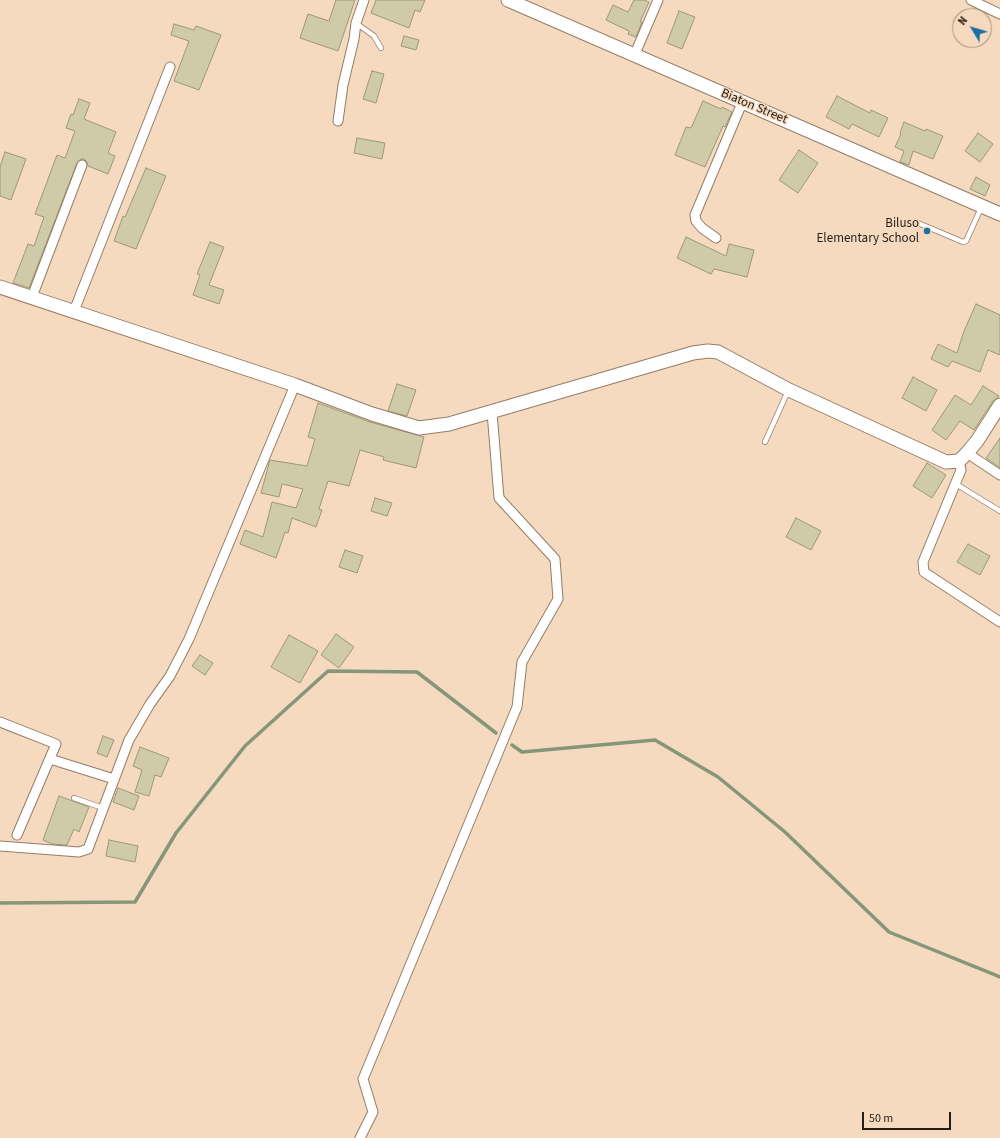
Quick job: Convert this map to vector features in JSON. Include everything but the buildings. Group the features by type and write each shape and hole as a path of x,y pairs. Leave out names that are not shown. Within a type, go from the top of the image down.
{"street":[{"path":"338,121 343,85 354,39 356,23 364,0"},
{"name":"Biaton Street","path":"508,0 522,3 634,56 1000,214"},
{"path":"634,56 658,0"},
{"path":"972,0 1000,14"},
{"path":"74,311 170,67"},
{"path":"716,238 702,228 696,221 695,215 742,103"},
{"path":"32,297 82,165"},
{"path":"0,287 295,385 372,414 420,428 449,424 693,353 708,351 718,352 789,390 946,462 963,457 977,441 1000,405"},
{"path":"0,846 79,852 88,849 129,740 150,704 170,676 189,639 295,385"},
{"path":"360,1138 372,1112 363,1079 517,707 522,662 558,599 555,559 499,498 492,412"},
{"path":"963,457 1000,475"},
{"path":"963,457 961,470 956,484 923,562 924,572 1000,622"},
{"path":"0,722 56,744 16,835"},
{"path":"50,759 114,779"}],"lane":[{"path":"356,23 374,36 381,48"},
{"path":"918,223 963,242 966,241 982,206"},
{"path":"765,442 789,390"},
{"path":"956,484 1000,511"},
{"path":"74,798 103,808"}],"waterway":[{"path":"0,903 135,902 176,833 245,746 328,671 417,672 496,733"},
{"path":"512,745 522,752 655,740 718,777 785,832 889,932 1000,977"}],"place":[{"name":"Biluso Elementary School","path":"927,231"}]}
